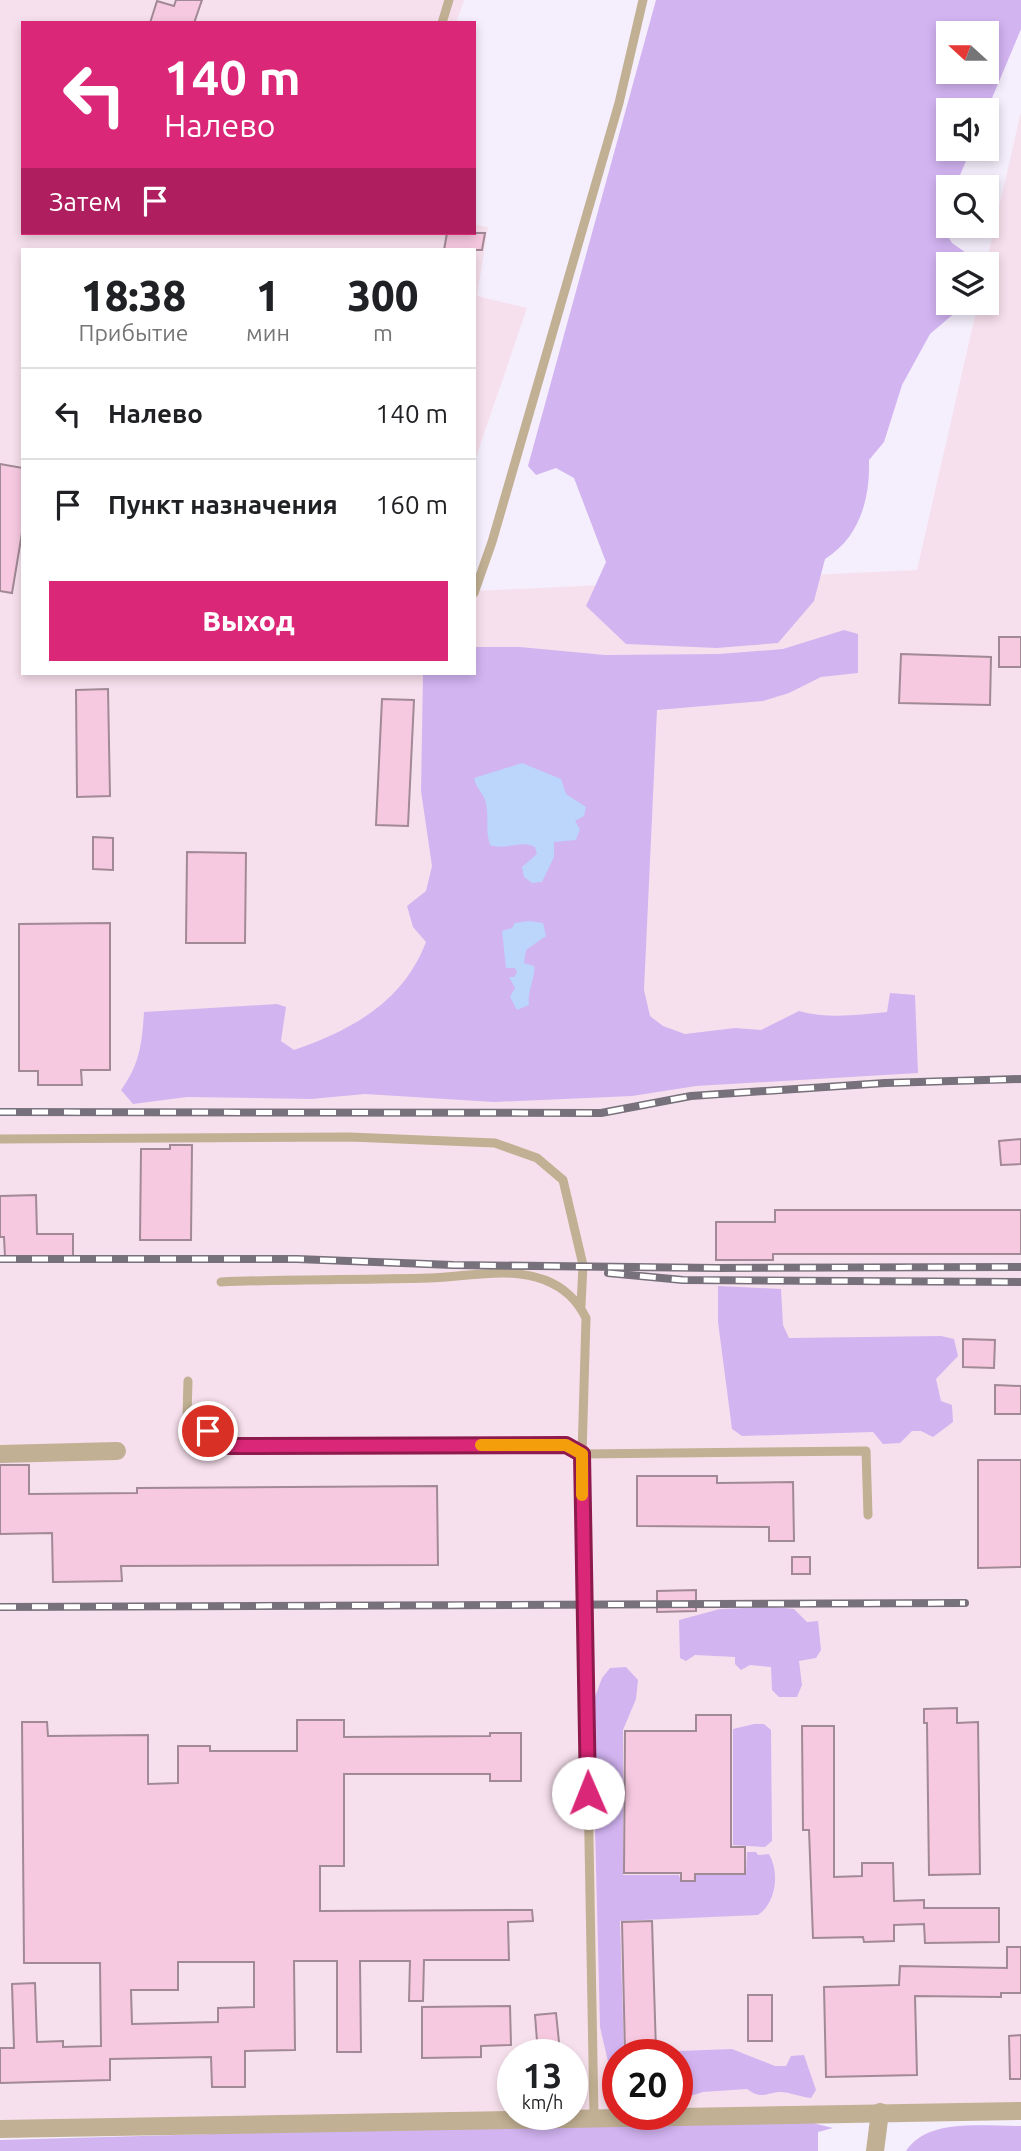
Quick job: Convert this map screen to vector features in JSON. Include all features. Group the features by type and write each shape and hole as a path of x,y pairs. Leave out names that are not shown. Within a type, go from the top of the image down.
{"street":[{"path":"0,1454 117,1451"},
{"path":"0,2129 1021,2111"},
{"path":"875,2151 880,2112"}],"lane":[{"path":"443,21 449,0"},
{"path":"476,587 492,542 619,103 643,0"},
{"path":"0,1139 350,1137 495,1143 537,1158 563,1180 583,1265 581,1309"},
{"path":"221,1282 331,1277 436,1278 479,1272 517,1273 546,1280 576,1298 586,1318 582,1454 594,2117"},
{"path":"188,1381 187,1416 229,1446 566,1445 582,1454 866,1451 868,1515"}],"shaded area":[{"path":"0,0 464,0 457,21 21,21 21,235 476,235 476,225 488,227 477,296 527,308 476,457 476,248 21,248 21,675 476,675 476,591 917,570 975,315 999,315 999,252 989,252 992,238 999,238 999,208 1021,112 1021,2114 693,2120 693,2039 602,2039 602,2121 588,2122 588,2039 497,2039 497,2123 0,2132"},
{"path":"656,0 1021,0 1021,29 999,81 999,21 936,21 936,84 998,84 992,98 936,98 936,161 966,161 960,175 936,175 936,238 949,238 965,252 936,252 936,315 952,315 930,334 902,385 884,442 869,460 865,503 855,528 847,540 825,559 814,601 778,643 716,648 626,644 586,606 606,562 574,478 556,468 536,475 528,466"},
{"path":"844,630 858,634 858,673 821,677 789,693 763,701 657,710 644,990 650,1016 663,1026 685,1034 735,1028 761,1030 799,1011 832,1016 887,1012 890,993 915,995 918,1073 696,1086 632,1096 494,1102 365,1094 311,1099 187,1097 133,1104 121,1090 139,1053 144,1012 277,1004 286,1007 281,1041 294,1050 355,1023 373,1011 404,981 426,942 413,927 407,906 426,891 432,866 421,791 423,675 476,675 476,647 520,647 605,655 719,654 783,649"},
{"path":"718,1286 781,1289 783,1325 789,1338 941,1336 954,1339 958,1356 936,1379 941,1401 952,1405 953,1422 933,1437 921,1431 912,1431 900,1443 883,1444 873,1432 742,1436 732,1429 718,1322"},
{"path":"720,1609 794,1609 807,1622 818,1621 821,1650 816,1658 799,1661 802,1685 797,1697 779,1697 772,1690 771,1667 750,1665 741,1670 735,1664 735,1657 695,1655 686,1661 680,1658 679,1620"},
{"path":"626,1667 638,1680 636,1699 623,1730 623,1875 679,1875 681,1882 695,1882 696,1875 746,1875 747,1852 756,1852 758,1855 769,1854 775,1878 769,1903 758,1915 620,1921 624,2039 603,2039 600,2027 592,1705 602,1678 610,1668"},
{"path":"764,1724 771,1730 772,1841 765,1847 733,1845 733,1729"},
{"path":"732,2049 775,2066 786,2066 791,2056 804,2055 816,2090 811,2098 782,2092 759,2095 747,2089 693,2095 693,2050"},
{"path":"801,2120 833,2128 818,2132 818,2151 0,2151 0,2140 497,2126 497,2130 588,2130 588,2123 602,2123 602,2130 693,2130 693,2121"},
{"path":"974,2125 1021,2126 1021,2151 906,2151 916,2140 943,2128"}],"water":[{"path":"522,763 561,779 566,794 586,807 584,816 575,821 580,829 576,840 554,842 554,857 542,882 532,883 524,877 522,867 537,854 535,847 523,844 502,847 490,845 485,800 474,778"},
{"path":"515,923 543,923 546,936 526,950 524,963 534,966 534,975 529,1005 517,1010 510,997 515,988 509,977 514,977 517,972 515,968 506,968 502,931 512,928"}],"building":[{"path":"176,0 202,0 195,21 151,21 157,1 174,6"},
{"path":"485,233 482,250 444,248 447,235"},
{"path":"0,464 21,468 21,539 12,593 0,591"},
{"path":"999,637 1021,637 1021,667 999,667"},
{"path":"901,654 991,657 990,705 899,703"},
{"path":"108,689 110,796 77,797 76,690"},
{"path":"382,699 414,700 408,826 376,825"},
{"path":"93,837 113,838 113,870 93,869"},
{"path":"187,852 246,853 245,943 186,943"},
{"path":"110,923 110,1070 81,1070 82,1085 38,1085 38,1071 19,1071 19,924"},
{"path":"1021,1139 1021,1164 1001,1165 999,1141"},
{"path":"170,1145 192,1145 191,1240 140,1240 141,1149 170,1149"},
{"path":"36,1195 37,1234 73,1234 73,1256 5,1257 4,1237 0,1237 0,1196"},
{"path":"775,1210 1021,1210 1021,1254 773,1254 773,1260 716,1260 716,1222 775,1222"},
{"path":"963,1339 995,1340 994,1368 963,1367"},
{"path":"995,1385 1021,1386 1021,1414 995,1414"},
{"path":"978,1460 1021,1460 1021,1567 978,1568"},
{"path":"0,1465 29,1465 29,1494 137,1493 137,1488 437,1486 438,1565 121,1566 122,1581 53,1582 52,1533 0,1534"},
{"path":"637,1476 717,1476 717,1483 793,1482 794,1541 769,1541 769,1527 637,1526"},
{"path":"792,1557 810,1557 810,1574 792,1574"},
{"path":"696,1590 696,1611 657,1612 657,1591"},
{"path":"957,1708 957,1723 978,1722 980,1874 929,1875 927,1723 924,1723 924,1709"},
{"path":"696,1715 731,1715 731,1847 745,1847 745,1874 695,1874 695,1881 681,1881 681,1873 624,1873 625,1731 696,1731"},
{"path":"297,1720 344,1720 344,1737 490,1736 490,1733 521,1733 521,1781 490,1781 490,1774 344,1774 344,1866 320,1866 320,1911 532,1910 533,1921 508,1922 509,1960 424,1960 423,2001 409,2001 410,1961 360,1961 361,2052 337,2052 337,1961 294,1961 295,2050 245,2051 245,2087 212,2087 211,2057 110,2059 110,2080 0,2083 0,2048 14,2048 12,1984 35,1983 37,2042 63,2041 63,2047 101,2046 100,1963 24,1963 22,1722 47,1722 48,1736 148,1735 148,1784 178,1783 178,1746 210,1746 210,1751 297,1751","holes":["178,1962 254,1962 254,2007 218,2008 218,2022 132,2024 131,1990 178,1990"]},
{"path":"802,1726 834,1726 834,1877 862,1876 862,1863 893,1863 894,1901 924,1900 924,1908 999,1908 999,1942 925,1943 924,1924 894,1925 894,1941 864,1942 863,1937 813,1938 809,1830 803,1830"},
{"path":"652,1921 656,2039 625,2039 622,1922"},
{"path":"1007,1947 1021,1947 1021,1993 1001,1993 1001,1997 915,1996 917,2075 826,2077 824,1987 899,1985 900,1966 1007,1968"},
{"path":"748,1995 772,1995 772,2041 748,2041"},
{"path":"510,2006 511,2039 497,2039 497,2045 481,2046 481,2057 422,2058 422,2007"},
{"path":"556,2013 559,2039 537,2039 535,2015"},
{"path":"1021,2035 1021,2079 1010,2079 1009,2036"}],"railway":[{"path":"0,1112 601,1113 691,1096 885,1083 1021,1079"},
{"path":"0,1259 297,1259 453,1265 717,1268 1021,1267"},
{"path":"608,1273 683,1280 1021,1282"},
{"path":"0,1607 965,1603"}],"slow traffic":[{"path":"481,1445 566,1445 582,1454 582,1495"}],"route":[{"path":"208,1431 229,1446 566,1445 582,1454 588,1793"}]}
